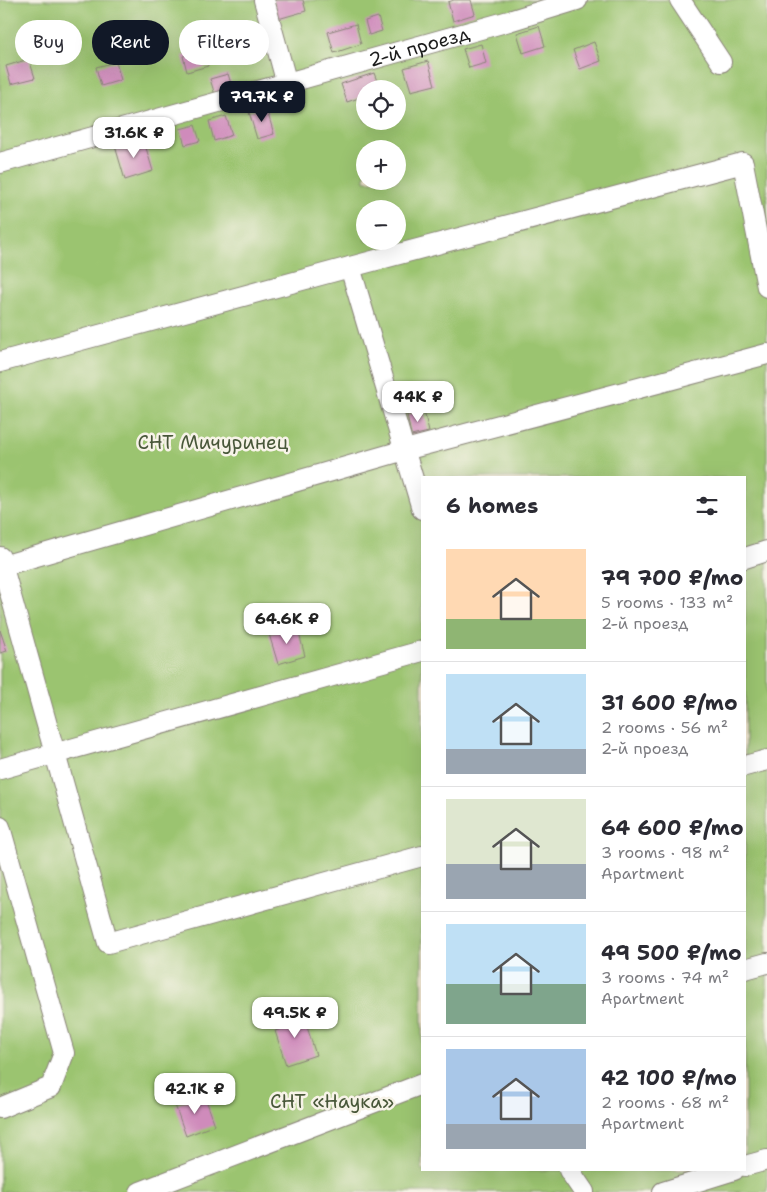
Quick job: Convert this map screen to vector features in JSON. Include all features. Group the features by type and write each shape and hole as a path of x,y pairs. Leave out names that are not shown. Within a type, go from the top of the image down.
{"street":[{"path":"264,0 287,84"},
{"name":"2-й проезд","path":"0,163 287,84 578,0"},
{"path":"680,0 721,62"},
{"path":"0,362 744,163 767,287"},
{"path":"350,267 421,507"},
{"path":"421,856 108,943 1,561 404,450 767,354"},
{"path":"746,558 767,551"},
{"path":"0,769 421,652"},
{"path":"746,766 767,760"},
{"path":"0,827 64,1053 51,1087 0,1108"},
{"path":"746,969 767,963"},
{"path":"140,1192 421,1084"},
{"path":"746,1166 767,1160"},
{"path":"570,1171 584,1192"},
{"path":"663,1192 731,1171"}],"green space":[{"name":"СНТ Мичуринец","path":"0,0 767,0 767,1192 0,1192"}],"building":[{"path":"273,0 303,0 306,11 278,19"},
{"path":"471,0 475,14 453,21 448,2"},
{"path":"378,17 382,31 369,35 365,21"},
{"path":"356,24 361,44 334,53 328,32"},
{"path":"539,26 545,46 523,53 517,33"},
{"path":"594,42 601,61 580,69 573,50"},
{"path":"481,44 486,63 469,68 463,49"},
{"path":"428,61 435,85 411,91 404,68"},
{"path":"15,63 15,65 31,65 35,78 11,84 6,66"},
{"path":"117,65 121,80 101,86 96,67"},
{"path":"185,65 208,66 187,72"},
{"path":"374,73 377,80 356,80 356,99 347,102 341,84"},
{"path":"228,74 233,90 215,95 210,79"},
{"path":"266,107 274,134 257,139 249,112"},
{"path":"226,116 232,135 214,141 209,121"},
{"path":"195,125 200,141 185,145 180,129"},
{"path":"143,138 153,171 125,180 115,146"},
{"path":"424,411 429,432 411,436 407,414"},
{"path":"297,626 305,656 278,664 269,634"},
{"path":"0,630 7,651 0,653"},
{"path":"302,1011 316,1055 286,1065 275,1031 281,1029 278,1019"},
{"path":"204,1094 215,1125 186,1136 175,1105"}],"park label":[{"name":"СНТ «Наука»","path":"332,1101"}]}
